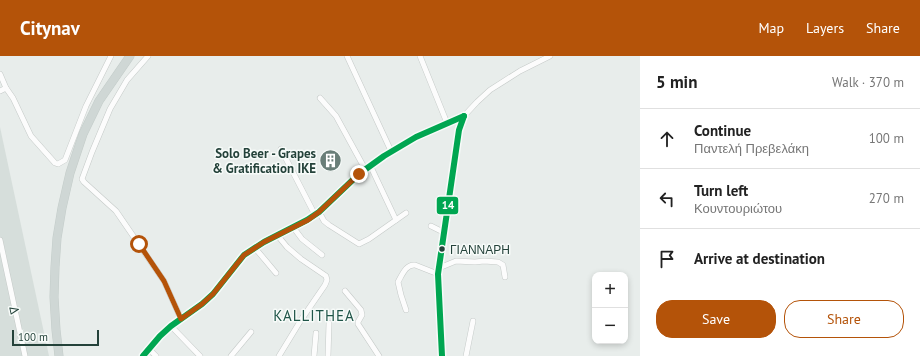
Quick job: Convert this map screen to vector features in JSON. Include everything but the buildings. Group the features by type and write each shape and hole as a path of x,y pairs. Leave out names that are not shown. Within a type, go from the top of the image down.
{"main road":[{"path":"60,354 56,330 54,275 57,238 63,201 70,173 83,134 99,101 130,56"}],"street":[{"path":"0,74 31,136 55,163 58,164 65,160 86,106 111,56"},
{"path":"148,56 127,80 110,109 82,179 116,211 164,281 181,319"},
{"path":"347,56 391,151"},
{"path":"420,56 447,123"},
{"path":"442,356 438,271 459,130 464,116 490,90 520,71 550,56"},
{"path":"0,91 6,88"},
{"path":"320,98 336,116 365,169"},
{"path":"143,356 171,326 202,304 213,294 244,255 264,242 278,236 317,213 350,181 391,151 416,137 464,116"},
{"path":"281,149 317,213 324,221 359,244 369,240 406,213"},
{"path":"370,165 396,220"},
{"path":"431,226 444,233"},
{"path":"293,227 302,239 322,255"},
{"path":"278,236 287,248 326,276 327,280 279,356"},
{"name":"Δ","path":"0,240 25,356"},
{"path":"255,248 276,273"},
{"path":"406,310 398,282 408,266 412,264 438,271 456,261 498,262 503,266 505,277"},
{"path":"345,291 361,310 362,314 358,324 378,356"},
{"path":"466,356 473,321"},
{"path":"328,356 329,323"},
{"path":"171,326 200,356"},
{"path":"231,356 251,332"},
{"path":"314,356 316,334"},
{"path":"149,349 156,356"}],"shaded area":[{"path":"0,127 49,356 0,356"}],"transit line":[{"name":"14","path":"143,356 160,336 171,326 202,304 213,294 244,255 264,242 307,220 319,212 359,174 384,156 416,137 464,116"},
{"name":"14","path":"442,356 438,274 459,130 464,116"}],"place":[{"name":"Solo Beer - Grapes & Gratification IKE","path":"331,160"},
{"name":"ΓΙΑΝΝΑΡΗ","path":"442,249"}],"district":[{"name":"KALLITHEA","path":"314,316"}],"route":[{"path":"139,244 164,281 181,319 213,294 244,255 264,242 308,220 319,212 359,174"}]}
